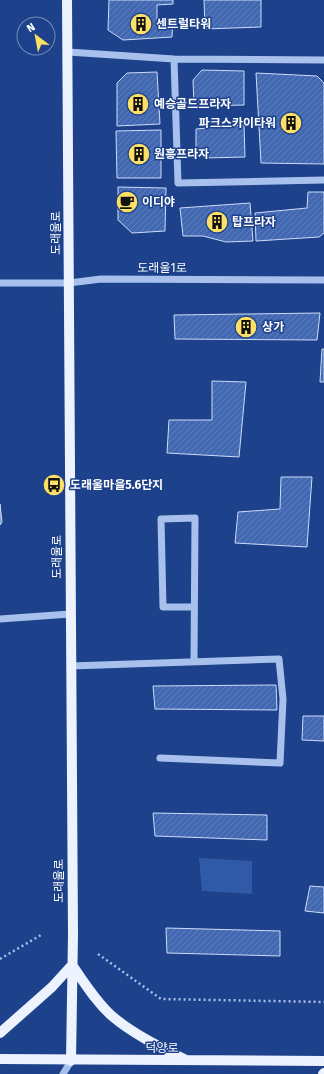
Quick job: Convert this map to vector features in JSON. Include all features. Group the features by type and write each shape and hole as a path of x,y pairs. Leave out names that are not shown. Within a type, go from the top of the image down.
{"main road":[{"name":"도래울로","path":"67,0 72,1061"},
{"path":"0,1032 52,987 72,965 92,994 111,1015 129,1029 187,1061"},
{"name":"덕양로","path":"0,1059 72,1061 324,1061"}],"street":[{"path":"68,52 174,59 324,60"},
{"path":"174,59 178,183 324,180"},
{"name":"도래울1로","path":"0,284 69,282 102,279 324,280"},
{"path":"194,607 163,607 161,520 195,518 194,662"},
{"path":"0,619 70,614"},
{"path":"71,666 279,659 283,699 280,763 160,758"},
{"path":"64,1074 72,1061"}],"path":[{"path":"0,959 41,935"},
{"path":"98,954 161,999 324,1002"}],"shaded area":[{"path":"199,858 252,861 252,894 202,891"}],"building":[{"name":"센트럴타워","path":"109,0 173,0 173,4 157,5 157,19 173,19 172,37 123,40 108,30"},
{"path":"204,0 261,0 261,27 205,29"},
{"path":"202,70 244,71 244,105 194,106 193,80"},
{"name":"예승골드프라자","path":"157,72 160,124 117,126 117,83 127,73"},
{"name":"파크스카이타워","path":"256,73 317,76 324,83 324,164 261,163"},
{"path":"244,125 245,157 204,158 196,149 196,129"},
{"name":"원흥프라자","path":"161,130 161,178 117,178 116,131"},
{"path":"118,187 166,188 165,231 132,233 118,220"},
{"path":"308,192 324,192 324,233 319,237 256,241 255,213 307,208"},
{"name":"탑프라자","path":"250,203 253,241 226,242 203,236 183,236 180,208"},
{"name":"상가","path":"320,313 317,340 175,339 174,315"},
{"path":"322,349 324,349 324,382 320,382"},
{"path":"212,381 246,382 239,457 167,453 169,420 212,420"},
{"path":"281,477 312,477 307,547 235,543 238,512 280,509"},
{"path":"0,504 2,522 0,525"},
{"path":"276,685 277,710 155,709 153,686"},
{"path":"303,716 324,716 324,741 302,740"},
{"path":"153,813 267,815 267,840 155,836"},
{"path":"310,886 324,887 324,913 305,911"},
{"path":"166,928 280,931 280,956 167,953"}],"place":[{"name":"센트럴타워","path":"141,24"},
{"name":"예승골드프라자","path":"138,104"},
{"name":"파크스카이타워","path":"291,123"},
{"name":"원흥프라자","path":"139,154"},
{"name":"이디야","path":"127,202"},
{"name":"탑프라자","path":"217,222"},
{"name":"상가","path":"246,327"},
{"name":"도래울마을5.6단지","path":"54,485"}]}
